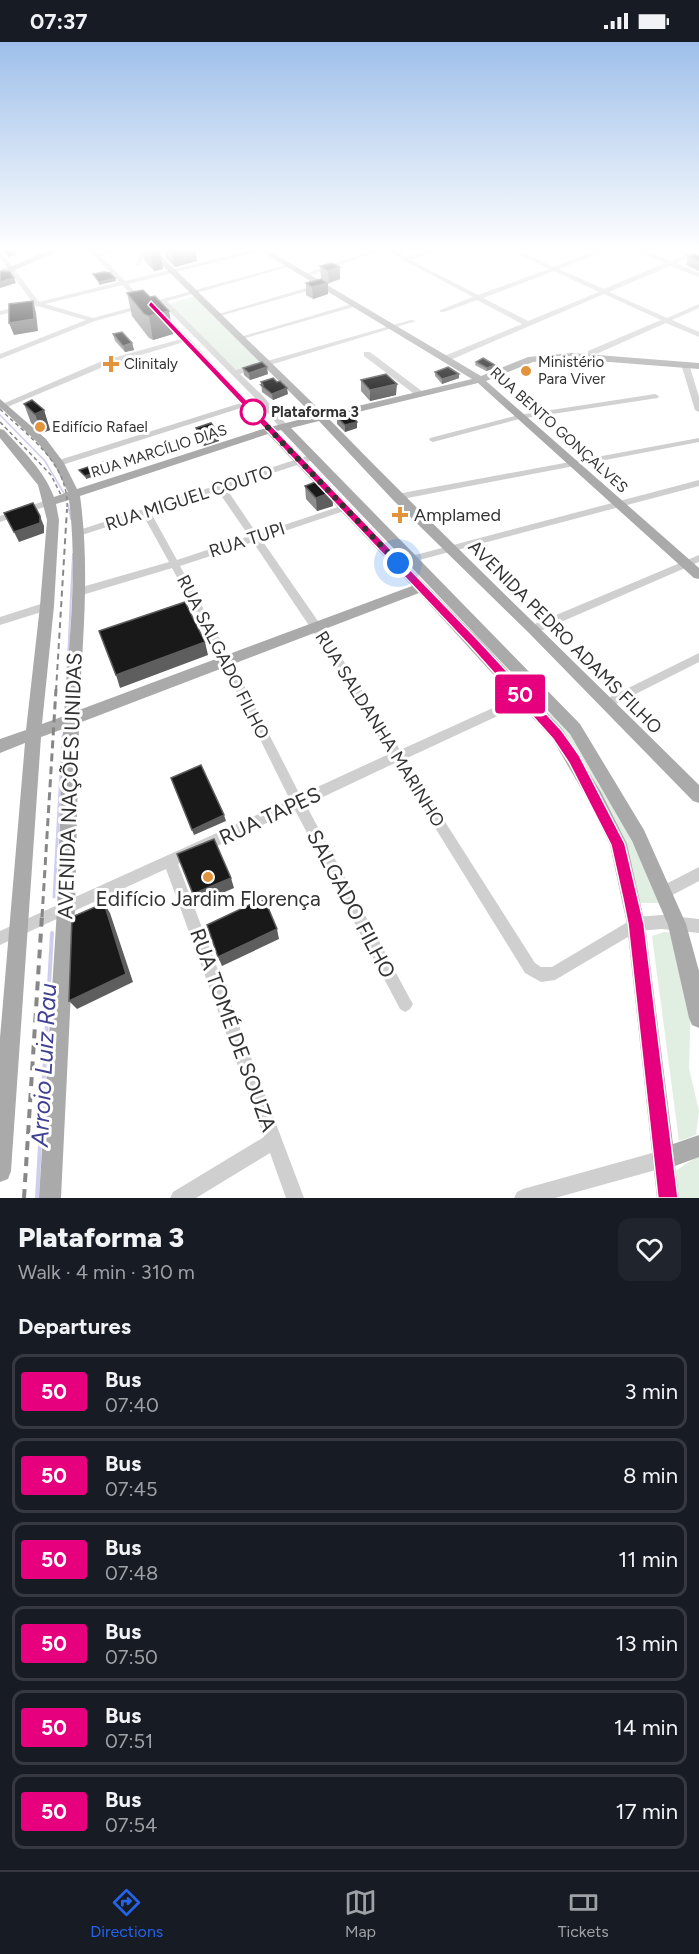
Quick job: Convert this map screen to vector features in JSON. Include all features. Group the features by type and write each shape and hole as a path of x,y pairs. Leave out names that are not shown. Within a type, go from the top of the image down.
{"main road":[{"name":"AVENIDA PEDRO ADAMS FILHO","path":"207,304 699,796"},
{"name":"RUA BENTO GONÇALVES","path":"355,305 480,380 699,575"},
{"name":"RUA MARCÍLIO DIAS","path":"50,502 270,430 480,380 531,359 596,354 618,359 698,364"},
{"name":"AVENIDA NAÇÕES UNIDAS","path":"1,405 42,441 59,463 74,494 79,533 79,592 71,715 66,909 50,1198"},
{"path":"284,427 412,559 531,695 595,797 618,844 636,924 668,1198"},
{"path":"270,430 417,585 531,695 575,729 638,836 677,924 699,1018"},
{"name":"AVENIDA NAÇÕES UNIDAS","path":"0,432 44,485 53,520 47,606 34,729 9,933 0,1171"},
{"path":"0,746 34,729 417,585"},
{"path":"0,737 34,729"},
{"path":"663,1159 699,1146"}],"street":[{"path":"0,315 37,304 93,320"},
{"path":"0,357 93,320 148,304 187,339 270,430"},
{"path":"166,304 235,373 284,427"},
{"path":"218,315 258,304"},
{"path":"442,311 463,304"},
{"path":"492,304 528,324"},
{"path":"445,359 576,304"},
{"path":"630,304 699,335"},
{"path":"240,338 355,305"},
{"path":"596,354 699,306"},
{"path":"235,373 413,321"},
{"path":"1,405 105,363 187,339"},
{"path":"367,354 420,394"},
{"path":"685,364 699,410"},
{"path":"433,440 519,417 655,396"},
{"path":"59,463 245,404"},
{"path":"397,496 699,440"},
{"name":"RUA MIGUEL COUTO","path":"79,533 313,457"},
{"path":"398,563 699,483"},
{"name":"RUA SALDANHA MARINHO","path":"221,488 314,624 525,961 535,972 546,976 555,973 636,924"},
{"name":"RUA MARCÍLIO DIAS","path":"0,519 50,502"},
{"name":"RUA TUPI","path":"79,592 175,564 345,508"},
{"name":"RUA SALGADO FILHO","path":"146,512 225,657 298,804"},
{"path":"534,629 699,558"},
{"path":"0,621 47,606"},
{"path":"606,704 699,657"},
{"name":"RUA TAPES","path":"9,933 298,804 531,695"},
{"name":"SALGADO FILHO","path":"298,804 405,1004"},
{"name":"RUA TOMÉ DE SOUZA","path":"170,861 295,1198"},
{"path":"663,894 699,874"},
{"path":"636,924 699,926"},
{"path":"179,1198 274,1141"},
{"path":"523,1198 663,1159"}],"shaded area":[{"path":"168,304 204,304 263,363 237,371"},
{"path":"541,708 564,723 604,783 661,903 637,903 619,837"},
{"path":"664,932 676,933 691,1000 689,1068 699,1111 696,1135 679,1141 652,936"},
{"path":"699,1155 699,1198 677,1198 674,1172"}],"building":[{"path":"9,304 33,304 34,319 9,323"},
{"path":"136,304 162,304 169,311 149,316 144,314"},
{"path":"122,332 132,343 123,346 113,334"},
{"path":"483,358 495,365 487,368 476,362"},
{"path":"262,362 267,367 249,373 243,368"},
{"path":"448,367 459,374 442,379 435,372"},
{"path":"386,374 397,384 370,390 361,380"},
{"path":"273,378 287,388 272,394 261,385 263,385 261,382"},
{"path":"32,400 44,410 35,414 24,404"},
{"path":"351,414 357,422 345,425 337,417"},
{"path":"211,423 217,431 202,436 196,428"},
{"path":"103,462 107,469 85,476 79,470"},
{"path":"321,480 332,492 316,498 305,486"},
{"path":"33,503 40,516 40,523 14,532 4,513"},
{"path":"185,602 205,642 116,675 99,631"},
{"path":"201,765 224,815 192,830 171,778"},
{"name":"Edifício Jardim Florença","path":"214,839 231,878 193,894 177,854"},
{"path":"264,898 277,929 218,957 207,925"},
{"path":"104,903 126,974 69,1001 72,917"}],"waterway":[{"name":"Arroio Luiz Rau","path":"0,415 45,461 65,495"},
{"name":"Arroio Luiz Rau","path":"68,504 69,510"},
{"name":"Arroio Luiz Rau","path":"69,509 71,519"},
{"name":"Arroio Luiz Rau","path":"67,680 73,554"},
{"name":"Arroio Luiz Rau","path":"54,897 63,736"},
{"name":"Arroio Luiz Rau","path":"37,1198 52,933"}],"railway":[{"path":"0,409 46,453 55,465 62,479 67,510"},
{"path":"0,422 51,475 61,495"},
{"path":"56,691 67,510"},
{"path":"42,917 56,689"},
{"path":"24,1198 42,915"}],"bus line":[{"name":"50","path":"151,304 193,345 245,404 474,643 558,735 574,759 618,844 631,899 636,924 668,1198"}],"place":[{"name":"Clinitaly","path":"111,364"},
{"name":"Ministério Para Viver","path":"526,371"},
{"name":"Plataforma 3","path":"253,412"},
{"name":"Edifício Rafael","path":"40,427"},
{"name":"Amplamed","path":"400,515"},
{"name":"Edifício Jardim Florença","path":"208,877"}],"route":[{"path":"253,412 398,563"}]}
